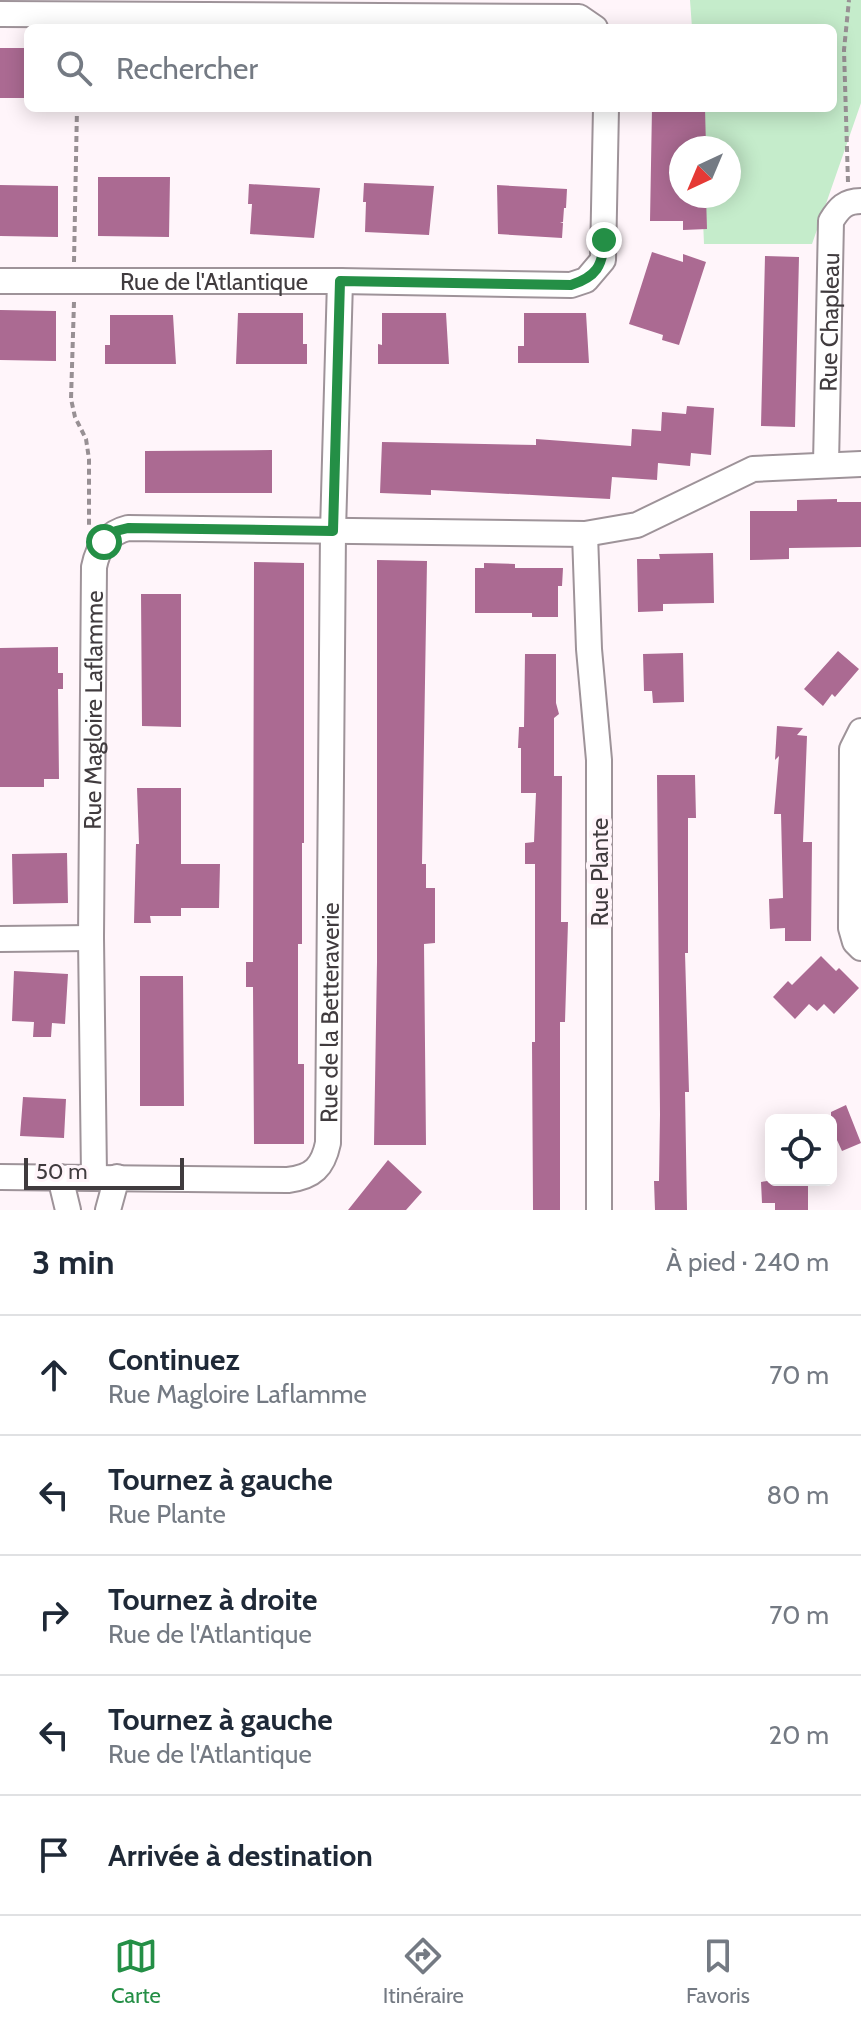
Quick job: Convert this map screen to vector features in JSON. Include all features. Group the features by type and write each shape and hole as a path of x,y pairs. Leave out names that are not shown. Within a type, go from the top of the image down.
{"street":[{"path":"0,14 496,8 579,17 589,24"},
{"name":"Rue de l'Atlantique","path":"0,281 571,285 586,280 603,260 606,112"},
{"name":"Rue Chapleau","path":"826,464 831,221 855,201"},
{"path":"333,531 340,281"},
{"path":"97,554 116,531 128,528 585,534 637,525 753,469 861,464"},
{"name":"Rue de la Betteraverie","path":"0,1177 288,1180 306,1178 318,1170 325,1157 328,1111 333,531"},
{"name":"Rue Plante","path":"585,534 589,649 599,760 599,1210"},
{"name":"Rue Magloire Laflamme","path":"97,554 94,567 91,938 108,1210"},
{"path":"861,731 852,749 851,928 855,942 861,948"},
{"path":"0,939 91,938"},
{"path":"60,1177 68,1210"}],"path":[{"path":"849,0 844,50 855,201"},
{"path":"77,112 71,399 75,417 86,439 89,531 97,554"}],"green space":[{"path":"690,0 861,0 861,103 812,244 704,244 702,208 741,208 741,136 698,136 696,112 837,112 837,24 692,24"}],"building":[{"path":"0,48 24,48 24,98 0,98"},
{"path":"652,112 705,112 706,136 669,136 669,208 706,208 707,229 683,230 683,221 650,221"},
{"path":"98,177 170,177 169,237 98,236"},
{"path":"364,183 434,186 429,235 365,232"},
{"path":"249,184 320,188 314,238 250,234 252,204 248,204"},
{"path":"0,185 58,186 58,237 0,236"},
{"path":"497,185 567,189 566,208 563,222 560,222 563,223 562,238 498,234"},
{"path":"652,252 683,262 683,254 706,262 679,345 662,340 663,335 629,324"},
{"path":"765,256 799,257 795,427 761,426"},
{"path":"0,310 56,311 56,361 0,360"},
{"path":"238,313 303,313 303,344 307,344 307,364 236,364"},
{"path":"382,313 446,313 449,364 378,364 378,344 382,345"},
{"path":"524,313 586,313 589,363 518,363 518,346 524,346"},
{"path":"110,315 173,315 176,364 105,364 105,345 110,345"},
{"path":"687,406 714,408 711,455 691,453 690,466 658,463 657,480 612,477 610,499 431,490 431,495 380,493 382,442 536,445 536,439 631,446 632,429 661,431 662,412 686,414"},
{"path":"272,450 272,493 145,493 145,451"},
{"path":"837,499 837,502 861,502 861,547 789,548 789,559 750,560 750,511 797,511 797,500"},
{"path":"713,553 714,603 663,604 663,611 638,612 637,559 660,559 659,554"},
{"path":"377,560 427,561 422,864 426,864 426,888 435,888 435,943 424,944 426,1145 374,1145"},
{"path":"254,562 304,563 304,843 302,944 298,944 298,1064 304,1064 304,1144 254,1144 253,987 246,987 246,962 253,962"},
{"path":"484,563 515,564 515,568 563,568 562,586 558,586 558,617 532,617 532,613 475,613 475,568 484,568"},
{"path":"141,594 181,594 181,727 142,726"},
{"path":"58,647 58,673 63,673 63,689 58,689 59,779 44,779 44,787 0,787 0,648"},
{"path":"838,651 859,669 823,706 804,689"},
{"path":"683,653 684,702 653,703 652,691 644,691 643,654"},
{"path":"525,654 556,654 556,703 559,714 554,718 554,776 562,776 561,922 568,922 565,1022 560,1022 560,1210 533,1210 535,864 525,864 525,843 534,842 536,793 521,793 521,748 518,748 519,727 524,727"},
{"path":"777,726 803,728 797,735 807,736 803,842 812,842 811,941 785,941 785,928 770,929 769,899 783,898 781,814 774,814 779,756 775,760"},
{"path":"657,775 695,775 696,818 688,818 688,953 685,953 689,1092 685,1092 687,1210 655,1210 654,1181 659,1181 660,1114"},
{"path":"137,788 181,788 181,864 220,864 219,908 181,908 181,916 150,916 151,923 134,923 136,844 139,844"},
{"path":"67,853 68,903 13,904 12,854"},
{"path":"821,956 836,971 839,968 859,988 834,1014 824,1004 817,1011 809,1004 795,1019 773,997 788,981 792,985"},
{"path":"14,971 68,974 65,1024 52,1023 51,1037 33,1037 34,1022 12,1021"},
{"path":"140,976 183,976 184,1106 140,1106"},
{"path":"23,1097 66,1099 64,1138 20,1136"},
{"path":"846,1105 861,1143 842,1151 837,1140 837,1114 831,1112"},
{"path":"388,1160 422,1192 406,1210 348,1210"},
{"path":"765,1181 765,1186 808,1186 808,1210 775,1210 775,1203 762,1203 761,1182"}],"route":[{"path":"104,542 116,531 128,528 333,531 340,281 571,285 593,274 603,260 604,240"}]}
